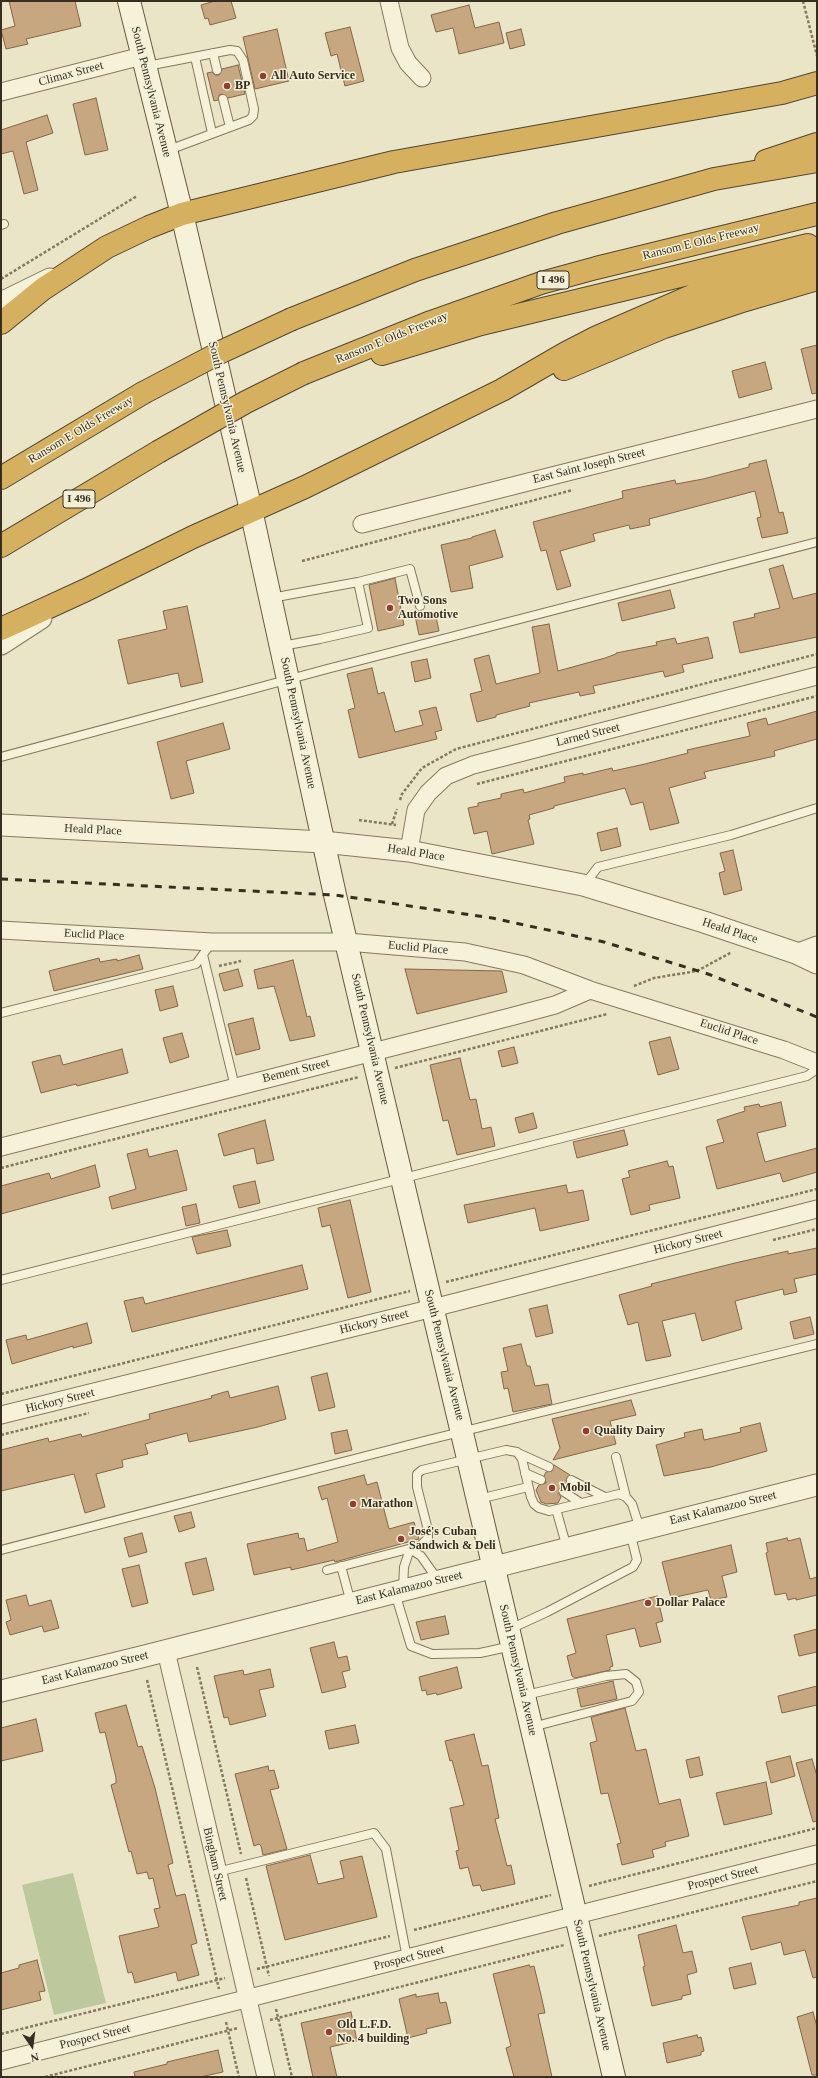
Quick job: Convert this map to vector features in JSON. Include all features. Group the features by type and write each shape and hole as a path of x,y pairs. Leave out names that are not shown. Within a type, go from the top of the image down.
{"highway":[{"path":"1,322 72,269 129,236 182,214 394,162 782,93 817,82"},
{"path":"782,93 817,92"},
{"name":"Ransom E Olds Freeway","path":"1,478 143,393 223,351 292,319 378,284 480,247 558,223 714,179 804,159 817,144"},
{"name":"Ransom E Olds Freeway","path":"1,546 158,452 246,402 304,373 430,322 541,283 611,264 814,214"},
{"path":"304,373 399,350 481,324 817,243"},
{"path":"1,629 86,590 251,510 305,487 502,390 566,353 660,309 728,283 817,256"},
{"path":"502,390 573,366 664,327 739,302 817,279"}],"main road":[{"name":"South Pennsylvania Avenue","path":"129,1 182,214 251,510 323,842 614,2077"}],"street":[{"path":"388,1 400,48 408,63 422,78"},
{"name":"Climax Street","path":"1,92 143,61"},
{"path":"1,303 16,294 72,269"},
{"name":"East Saint Joseph Street","path":"362,524 817,409"},
{"path":"1,644 86,590"},
{"name":"Larned Street","path":"409,851 412,826 416,810 428,792 446,776 473,765 817,676"},
{"name":"Heald Place","path":"1,825 323,842 409,851 583,885 704,922 796,953 817,963"},
{"name":"Euclid Place","path":"1,930 212,942 347,942 465,952 524,965 590,990 784,1050 817,1063"},
{"path":"796,953 817,945"},
{"name":"Bement Street","path":"1,1147 235,1087 375,1062 555,1005 590,990"},
{"name":"Hickory Street","path":"1,1415 432,1308 817,1209"},
{"name":"East Kalamazoo Street","path":"1,1691 166,1651 817,1484"},
{"name":"Bingham Street","path":"166,1651 266,2077"},
{"name":"Prospect Street","path":"1,2061 817,1854"}],"lane":[{"path":"143,61 195,57 230,50 237,51 241,54 254,109 253,116 249,120 166,151"},
{"path":"214,53 217,70"},
{"path":"195,57 212,133"},
{"path":"224,99 230,127"},
{"path":"1,757 288,679 817,542"},
{"path":"270,598 358,582 410,569 420,606"},
{"path":"281,646 368,628 358,582"},
{"path":"583,885 598,867 662,850 731,835 817,808"},
{"path":"1,1013 196,964 212,942"},
{"path":"203,955 235,1087"},
{"path":"1,1280 807,1076 817,1069"},
{"path":"1,1550 462,1432 817,1344"},
{"path":"327,1570 420,1546 428,1538 428,1530 417,1487 418,1474 422,1470 506,1450 517,1452 549,1468"},
{"path":"517,1452 522,1459 528,1487 534,1504 539,1508 549,1511 619,1494 626,1497"},
{"path":"410,1548 399,1591 410,1646 432,1654 480,1652 510,1638 547,1612 632,1567 637,1560 635,1530 636,1513 626,1497 616,1456"},
{"path":"526,1473 541,1480"},
{"path":"571,1480 604,1497"},
{"path":"478,1499 528,1487"},
{"path":"564,1492 581,1503"},
{"path":"556,1509 567,1548"},
{"path":"410,1548 421,1556 438,1580"},
{"path":"341,1566 351,1603"},
{"path":"524,1696 606,1676 626,1674 636,1682 639,1692 632,1701 531,1727"},
{"path":"217,1872 374,1833 386,1849 407,1958"}],"path":[{"path":"803,1 817,56"},
{"path":"1,279 137,196"},
{"path":"302,561 579,489"},
{"path":"476,784 817,696"},
{"path":"359,820 412,826"},
{"path":"1,1168 375,1062 619,1011 628,988 654,978 697,971 737,950"},
{"path":"206,969 245,960"},
{"path":"147,1680 239,2077"},
{"path":"45,2077 817,1881"}],"green space":[{"path":"73,1873 106,2003 54,2015 22,1885"}],"building":[{"path":"9,1 75,1 81,26 26,39 28,44 6,49 1,30 15,26"},
{"path":"215,1 231,1 236,18 210,25 208,18 205,19 201,5"},
{"path":"469,5 475,28 499,22 504,43 459,54 453,28 436,32 431,15"},
{"path":"350,27 364,81 345,86 337,54 331,56 325,33"},
{"path":"277,29 289,81 255,89 243,37"},
{"path":"521,29 525,45 510,49 506,33"},
{"path":"238,65 245,94 228,98 222,94 219,95 218,100 214,101 207,73 212,72 215,75 219,75 222,69"},
{"path":"96,98 108,150 85,155 73,104"},
{"path":"47,115 53,133 26,142 38,190 24,194 13,151 1,154 1,130"},
{"path":"817,345 817,393 812,394 801,349"},
{"path":"765,362 772,389 739,398 732,371"},
{"path":"766,460 779,513 783,512 788,533 762,538 757,518 761,517 755,491 649,519 650,525 630,529 629,525 593,534 595,541 560,551 571,586 557,590 546,550 541,551 533,522 623,498 622,491 675,480 676,484 703,479 749,467 749,464"},
{"path":"495,530 503,557 469,566 473,588 451,592 441,545 472,538"},
{"path":"783,565 793,599 817,593 817,637 740,653 733,622 755,617 754,614 780,608 769,569"},
{"path":"395,578 404,625 378,631 369,585"},
{"path":"670,590 675,608 622,621 618,603"},
{"path":"187,606 203,682 181,687 178,673 128,684 118,640 167,629 163,611"},
{"path":"435,612 439,631 419,635 415,616"},
{"path":"549,624 558,671 605,658 616,653 657,645 656,642 675,638 677,644 708,637 713,658 682,665 684,672 665,677 663,671 593,686 595,693 580,696 579,692 529,703 530,706 496,715 496,717 477,722 470,694 482,691 474,659 489,655 496,684 540,673 532,627"},
{"path":"427,659 431,678 415,682 411,662"},
{"path":"372,668 378,694 384,692 395,732 423,725 419,711 436,707 442,730 435,732 437,739 359,758 348,710 355,708 347,674"},
{"path":"817,711 817,739 774,751 775,756 704,772 706,778 669,788 679,823 650,830 643,802 631,805 625,788 554,806 554,808 529,815 530,819 528,820 534,844 492,854 487,831 474,834 468,808 478,806 478,803 501,798 501,794 523,789 524,793 565,782 564,777 583,773 583,775 612,768 613,771 688,753 687,750 750,736 747,723 766,718 768,725"},
{"path":"223,723 230,749 186,761 194,793 171,799 157,742"},
{"path":"617,828 621,846 601,851 597,833"},
{"path":"733,850 742,890 724,895 719,873 725,871 720,853"},
{"path":"139,955 143,969 54,991 49,971 99,958 100,962 117,959 117,961"},
{"path":"293,960 307,1017 310,1016 315,1036 290,1041 274,986 258,989 254,970"},
{"path":"238,969 243,986 224,991 219,974"},
{"path":"405,969 502,971 507,992 417,1014"},
{"path":"173,986 178,1006 160,1011 155,990"},
{"path":"253,1018 260,1049 236,1055 228,1024"},
{"path":"182,1033 189,1057 170,1063 163,1038"},
{"path":"670,1037 679,1069 658,1075 649,1042"},
{"path":"514,1047 518,1063 502,1067 498,1051"},
{"path":"122,1049 128,1073 77,1086 76,1084 41,1093 32,1062 60,1055 63,1065"},
{"path":"460,1058 470,1100 476,1099 482,1129 491,1127 495,1146 457,1155 448,1120 443,1121 430,1065"},
{"path":"781,1102 786,1126 757,1133 765,1162 817,1148 817,1172 783,1182 780,1173 717,1189 706,1147 724,1142 717,1120 745,1111 744,1107 759,1104 760,1107"},
{"path":"533,1113 537,1128 519,1133 515,1118"},
{"path":"265,1120 274,1160 257,1164 254,1148 224,1156 218,1134"},
{"path":"624,1130 628,1145 577,1158 573,1142"},
{"path":"147,1149 149,1157 177,1150 187,1190 112,1209 109,1197 136,1189 127,1154"},
{"path":"667,1161 669,1167 673,1166 680,1198 649,1205 650,1210 631,1215 622,1179 630,1177 628,1171"},
{"path":"95,1165 100,1187 1,1214 1,1186 49,1173 51,1179"},
{"path":"255,1181 260,1203 239,1208 233,1186"},
{"path":"566,1185 568,1193 583,1190 589,1220 540,1231 535,1208 468,1223 464,1205"},
{"path":"350,1200 371,1292 348,1298 330,1225 322,1227 318,1208"},
{"path":"196,1204 200,1223 186,1226 182,1207"},
{"path":"227,1230 231,1246 197,1254 192,1237"},
{"path":"817,1248 817,1274 794,1279 797,1292 784,1295 783,1289 735,1301 742,1329 702,1341 695,1313 662,1321 671,1356 646,1361 638,1322 628,1325 619,1295 652,1286 651,1284 735,1263 788,1251 788,1254"},
{"path":"302,1265 308,1289 132,1332 124,1301 143,1297 145,1304"},
{"path":"547,1305 553,1333 536,1337 529,1309"},
{"path":"810,1317 814,1334 794,1339 790,1322"},
{"path":"87,1323 92,1343 73,1348 73,1346 12,1364 6,1340 26,1335 27,1340"},
{"path":"521,1344 527,1366 530,1366 535,1386 548,1384 552,1404 513,1412 508,1388 504,1389 501,1372 508,1371 503,1348"},
{"path":"327,1373 335,1407 319,1411 311,1377"},
{"path":"278,1386 286,1419 258,1427 189,1442 187,1433 145,1444 148,1454 122,1460 123,1467 96,1474 105,1507 85,1513 74,1474 1,1491 1,1450 48,1438 49,1442 81,1434 82,1437 150,1419 149,1414 212,1398 211,1396 228,1391 230,1398"},
{"path":"631,1400 636,1415 610,1421 616,1444 553,1460 560,1448 552,1419"},
{"path":"760,1423 767,1451 711,1467 664,1476 656,1445 685,1437 684,1433 702,1429 704,1440 741,1432 740,1428"},
{"path":"347,1430 352,1450 335,1454 331,1433"},
{"path":"554,1465 570,1475 566,1480 568,1485 567,1487 562,1487 559,1489 559,1494 561,1497 558,1503 546,1504 541,1502 536,1490 539,1485 546,1483 544,1476 546,1472 552,1471"},
{"path":"364,1475 367,1485 377,1482 389,1529 414,1522 419,1539 335,1562 334,1560 291,1570 291,1567 254,1575 247,1544 298,1533 299,1539 304,1538 307,1551 338,1542 327,1498 322,1500 318,1487"},
{"path":"191,1512 195,1527 179,1532 174,1516"},
{"path":"142,1533 147,1552 129,1557 124,1538"},
{"path":"787,1538 788,1541 800,1538 810,1579 817,1577 817,1595 796,1600 796,1598 788,1600 786,1593 775,1595 766,1553 768,1552 766,1543"},
{"path":"731,1545 737,1572 722,1576 727,1597 711,1600 708,1590 671,1598 662,1562"},
{"path":"206,1558 214,1590 193,1595 185,1563"},
{"path":"139,1565 148,1603 132,1607 122,1569"},
{"path":"26,1595 29,1606 51,1600 59,1628 44,1632 42,1626 10,1635 6,1622 11,1620 6,1600"},
{"path":"657,1596 663,1621 656,1623 661,1642 640,1647 635,1628 606,1635 613,1666 610,1667 610,1670 575,1678 572,1676 567,1656 576,1653 567,1619"},
{"path":"445,1616 449,1634 421,1640 416,1622"},
{"path":"817,1629 817,1652 799,1656 794,1635"},
{"path":"334,1642 338,1658 347,1656 350,1670 342,1672 346,1687 322,1693 310,1648"},
{"path":"457,1667 462,1688 437,1695 436,1693 427,1695 426,1690 422,1691 419,1677"},
{"path":"270,1669 274,1687 259,1690 266,1716 230,1725 228,1717 224,1718 214,1676 243,1670 244,1675"},
{"path":"613,1681 617,1699 581,1707 577,1689"},
{"path":"817,1686 817,1705 782,1713 778,1696"},
{"path":"126,1705 138,1747 142,1746 155,1788 173,1863 168,1865 176,1896 185,1894 197,1943 191,1945 199,1975 178,1981 176,1972 135,1983 132,1972 128,1973 119,1936 159,1927 154,1909 160,1908 153,1878 149,1879 147,1872 137,1874 131,1851 129,1852 111,1785 116,1783 116,1778 105,1732 100,1733 95,1713"},
{"path":"625,1708 636,1751 646,1749 659,1804 680,1799 689,1836 665,1842 666,1846 652,1850 654,1857 622,1865 617,1844 621,1843 608,1793 601,1794 590,1743 597,1741 591,1717"},
{"path":"36,1719 43,1751 1,1761 1,1728"},
{"path":"355,1725 359,1743 329,1749 325,1731"},
{"path":"474,1734 482,1766 488,1765 499,1818 495,1819 507,1866 511,1865 515,1884 482,1891 480,1885 473,1886 468,1867 460,1869 456,1851 459,1850 450,1808 464,1805 452,1760 450,1761 445,1741"},
{"path":"790,1756 795,1776 771,1783 766,1762"},
{"path":"699,1757 703,1775 690,1778 686,1760"},
{"path":"812,1759 817,1776 817,1821 813,1822 796,1763"},
{"path":"268,1766 269,1771 274,1770 279,1788 270,1790 287,1849 263,1855 259,1844 254,1846 235,1774"},
{"path":"766,1782 772,1814 724,1825 716,1793"},
{"path":"310,1855 318,1884 344,1878 340,1861 362,1856 377,1917 285,1940 266,1866"},
{"path":"817,1898 817,1977 813,1978 805,1950 784,1955 781,1942 751,1950 742,1917 799,1905 799,1902"},
{"path":"676,1925 683,1953 692,1951 697,1972 687,1975 691,1994 682,1996 682,1999 652,2006 643,1967 645,1966 638,1935"},
{"path":"37,1960 45,1991 39,1992 41,2000 1,2010 1,1973 19,1968 19,1965"},
{"path":"751,1963 756,1984 734,1989 729,1968"},
{"path":"529,1965 530,1967 534,1966 545,2013 538,2014 552,2077 514,2077 506,2048 511,2046 493,1974"},
{"path":"438,1993 440,2003 446,2002 451,2023 426,2029 427,2033 408,2038 399,1999 416,1994 416,1997"},
{"name":"Old L.F.D. No. 4 building","path":"351,2012 357,2041 330,2047 337,2077 313,2077 301,2023"},
{"path":"813,2012 817,2027 817,2075 812,2075 797,2017"},
{"path":"697,2035 698,2038 701,2037 704,2051 701,2052 701,2055 667,2063 663,2043"},
{"path":"218,2050 223,2072 200,2077 135,2077 134,2072 167,2064 167,2062"}],"railway":[{"path":"1,879 335,895 492,918 604,942 708,974 817,1017"}],"place":[{"name":"All Auto Service","path":"263,76"},
{"name":"BP","path":"227,86"},
{"name":"Two Sons Automotive","path":"390,608"},
{"name":"Quality Dairy","path":"586,1431"},
{"name":"Mobil","path":"552,1488"},
{"name":"Marathon","path":"353,1504"},
{"name":"José's Cuban Sandwich & Deli","path":"401,1539"},
{"name":"Dollar Palace","path":"648,1603"},
{"name":"Old L.F.D. No. 4 building","path":"329,2032"}]}
